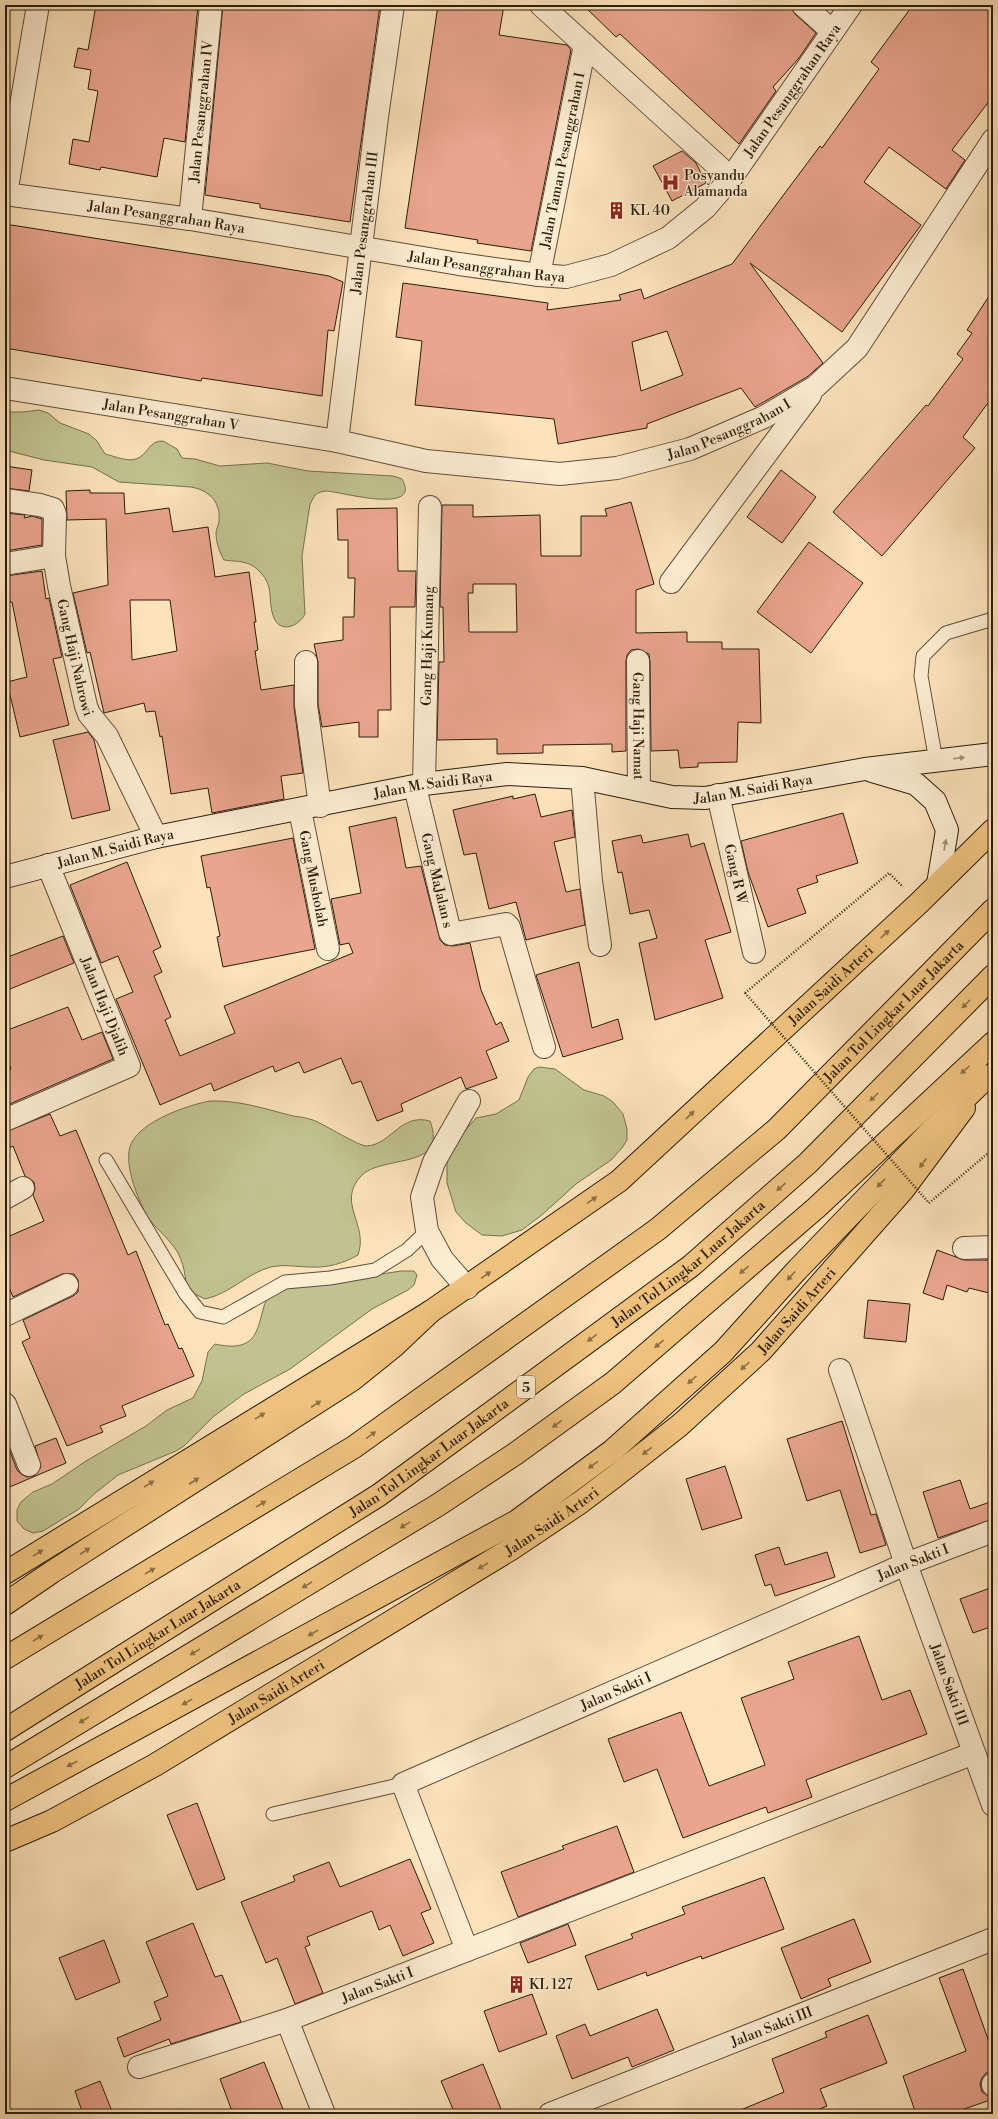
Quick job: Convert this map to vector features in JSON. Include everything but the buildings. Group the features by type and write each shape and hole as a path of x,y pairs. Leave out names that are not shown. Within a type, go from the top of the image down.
{"main road":[{"name":"Jalan Saidi Arteri","path":"5,1573 430,1312 619,1182 919,903 993,830"},
{"name":"Jalan Tol Lingkar Luar Jakarta","path":"5,1658 354,1447 658,1229 777,1129 993,910"},
{"name":"Jalan Tol Lingkar Luar Jakarta","path":"5,1730 379,1495 691,1266 808,1163 993,976"},
{"path":"5,1767 438,1504 515,1454 588,1401 689,1319 816,1208 993,1043"},
{"name":"Jalan Saidi Arteri","path":"5,1841 52,1821 162,1761 511,1549 581,1502 614,1477 680,1425 761,1351 903,1190 990,1073"},
{"path":"5,1800 503,1529 551,1497 612,1451 723,1352 807,1259 931,1131 990,1073"},
{"path":"5,1604 352,1380 393,1347 430,1312"}],"street":[{"path":"6,194 38,5"},
{"name":"Jalan Pesanggrahan IV","path":"190,219 211,5"},
{"name":"Jalan Pesanggrahan III","path":"337,441 393,5"},
{"name":"Jalan Taman Pesanggrahan I","path":"541,5 731,178"},
{"path":"803,5 832,31"},
{"name":"Jalan Pesanggrahan Raya","path":"6,194 190,219 539,275 566,277 611,265 668,238 705,208 731,178 851,5"},
{"name":"Jalan Taman Pesanggrahan I","path":"539,275 585,45"},
{"name":"Jalan Pesanggrahan I","path":"337,441 426,461 560,474 618,468 690,449 764,417 815,387 857,348 993,140"},
{"path":"671,582 815,387"},
{"name":"Jalan Pesanggrahan V","path":"5,388 337,441"},
{"name":"Gang Haji Nahrowi","path":"5,500 40,505 53,509 55,514 54,556 59,586 89,714 107,736 156,837"},
{"name":"Gang Haji Kumang","path":"419,786 430,507"},
{"path":"5,564 54,556"},
{"name":"Gang Haji Namat","path":"638,661 640,790"},
{"name":"Gang Musholah","path":"306,662 310,808 328,948"},
{"name":"Jalan M. Saidi Raya","path":"5,877 156,837 419,786 507,774 582,778 672,797 705,798 865,769 993,754"},
{"name":"Jalan M. Saidi Raya","path":"865,769 916,784 935,801 947,830 938,884"},
{"path":"582,778 591,881 600,945"},
{"name":"Gang MaJalan s","path":"419,786 450,932 451,934 507,925 544,1047"},
{"name":"Gang R W","path":"718,796 754,952"},
{"name":"Jalan Haji Djalih","path":"5,1120 129,1066 48,865"},
{"path":"467,1288 442,1259 427,1231 422,1197 434,1162 468,1101"},
{"path":"964,1248 993,1246"},
{"path":"5,1315 67,1285"},
{"name":"Jalan Sakti III","path":"840,1370 906,1564 993,1805"},
{"path":"5,1404 29,1465"},
{"name":"Jalan Sakti I","path":"403,1784 906,1564 993,1531"},
{"name":"Jalan Sakti I","path":"139,2067 287,2020 974,1753"},
{"path":"403,1784 467,1950"},
{"name":"Jalan Sakti III","path":"550,2114 993,1939"},
{"path":"287,2020 324,2114"}],"lane":[{"path":"936,761 921,676 923,656 946,633 993,619"},
{"path":"106,1160 185,1293 200,1312 223,1317 285,1282 330,1278 374,1270 407,1250 427,1231"},
{"path":"273,1814 403,1784"}],"path":[{"path":"919,903 889,873 745,993 929,1203 993,1150"}],"green space":[{"path":"39,410 48,413 60,423 89,434 97,441 105,454 129,460 140,457 151,445 158,441 163,441 177,449 182,458 195,459 220,466 267,463 308,471 393,476 402,479 405,490 401,496 390,499 376,499 326,491 315,495 310,504 302,556 305,614 299,622 285,627 277,623 274,618 268,583 260,572 252,565 247,563 224,560 218,546 216,536 219,524 218,508 216,502 208,494 191,487 119,482 92,467 44,460 5,450 5,412"},
{"path":"539,1067 555,1069 584,1090 604,1096 613,1102 623,1114 627,1129 627,1140 611,1160 576,1184 543,1214 522,1230 502,1236 482,1235 466,1223 456,1212 447,1183 447,1158 462,1134 476,1118 496,1114 519,1100 528,1077 534,1069"},
{"path":"210,1101 240,1103 310,1119 357,1143 367,1146 376,1144 411,1121 430,1121 433,1137 430,1148 422,1155 371,1169 361,1176 354,1186 352,1205 360,1233 358,1255 341,1263 324,1267 271,1267 254,1274 222,1293 205,1299 187,1290 184,1271 178,1253 167,1238 151,1222 146,1214 132,1179 129,1151 136,1136 144,1128 155,1121 178,1110"},
{"path":"401,1271 414,1271 417,1275 414,1285 408,1290 372,1309 290,1369 244,1394 214,1416 184,1446 176,1451 118,1475 94,1494 79,1509 43,1531 33,1533 24,1529 17,1521 17,1510 21,1502 33,1492 52,1484 86,1461 146,1426 167,1410 193,1398 202,1381 208,1352 215,1344 234,1346 247,1343 254,1335 259,1325 265,1303 271,1293 280,1286 349,1281"}],"place":[{"name":"Posyandu Alamanda","path":"671,183"},
{"name":"KL 40","path":"617,210"},
{"name":"KL 127","path":"516,1984"}]}
